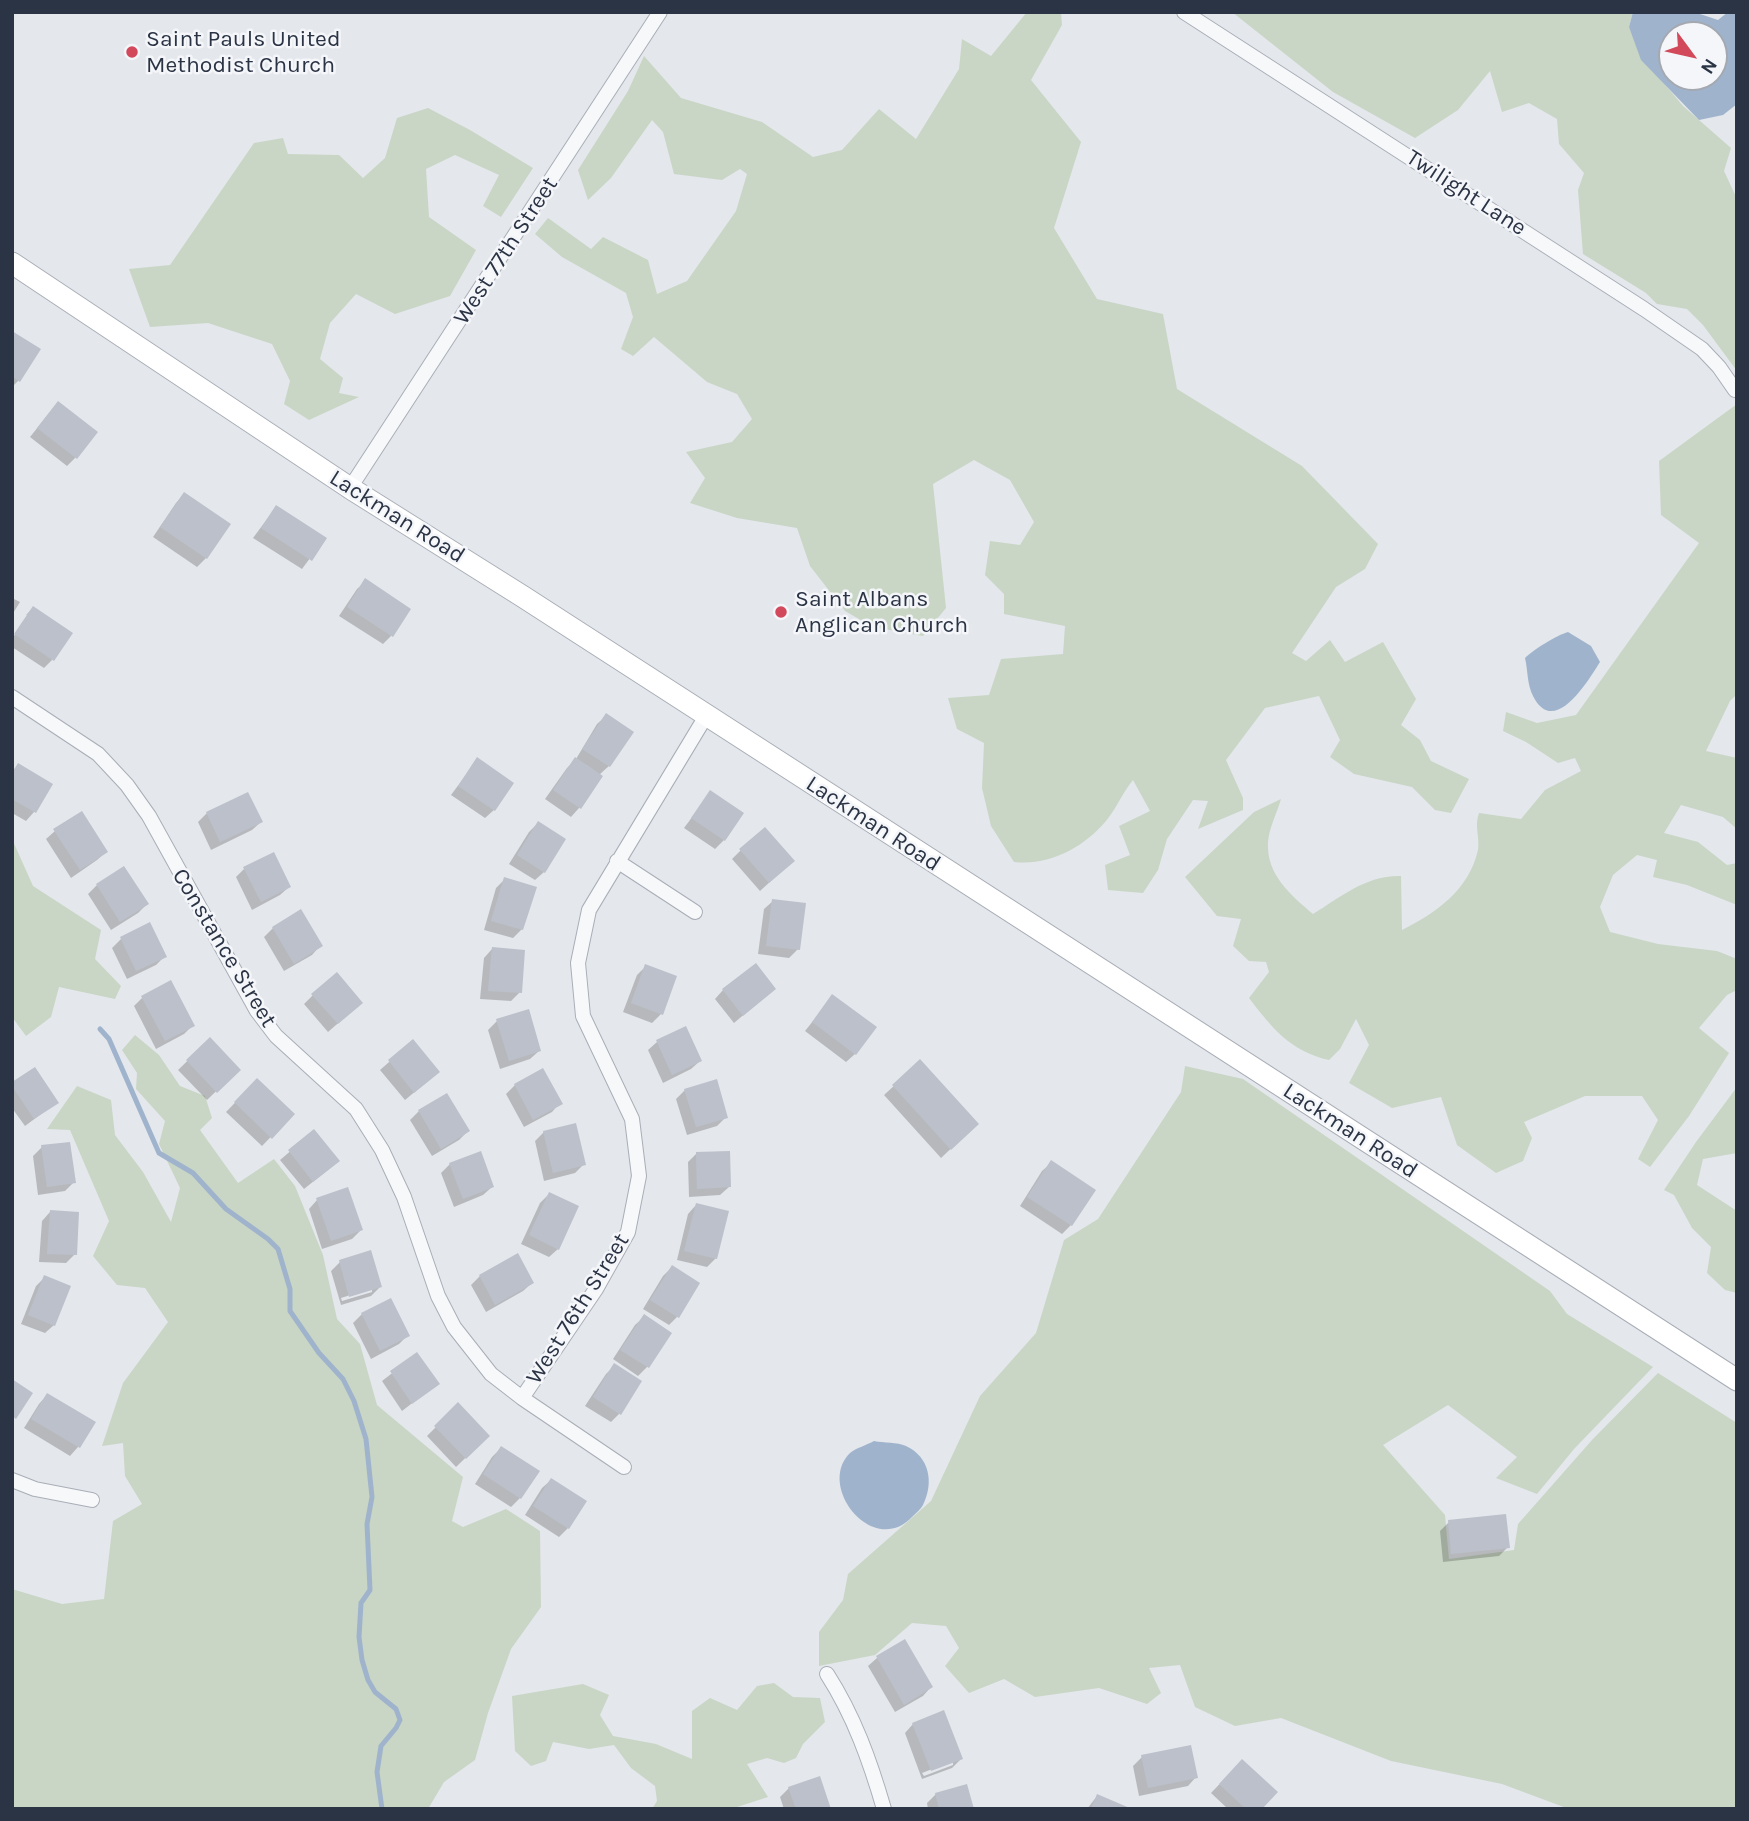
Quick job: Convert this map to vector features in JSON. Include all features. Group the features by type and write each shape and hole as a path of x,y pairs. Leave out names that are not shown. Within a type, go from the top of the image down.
{"main road":[{"name":"Lackman Road","path":"12,264 350,488 529,600 1737,1380"}],"street":[{"name":"West 77th Street","path":"350,488 660,12"},
{"name":"Twilight Lane","path":"1184,12 1644,309 1702,349 1735,390"},
{"name":"Constance Street","path":"12,697 98,754 127,785 149,816 257,1011 276,1036 356,1110 382,1150 404,1197 438,1296 454,1327 491,1374 624,1467"},
{"name":"West 76th Street","path":"522,1398 596,1289 628,1232 639,1176 632,1119 583,1016 578,963 589,910 706,716"},
{"path":"617,861 695,912"},
{"path":"12,1479 35,1489 92,1500"},
{"path":"827,1674 842,1698 869,1757 884,1809"}],"green space":[{"path":"1027,12 1061,12 1062,25 1031,80 1081,142 1054,228 1097,299 1163,314 1177,389 1302,466 1378,544 1365,569 1336,587 1292,653 1306,661 1330,640 1345,662 1383,642 1416,699 1401,725 1420,740 1431,761 1469,779 1451,813 1435,810 1412,787 1354,774 1330,757 1340,740 1319,696 1265,708 1226,760 1243,798 1243,810 1198,829 1208,801 1193,800 1167,839 1158,870 1143,893 1108,890 1105,865 1130,855 1119,826 1150,811 1133,780 1106,821 1076,847 1040,861 1014,862 991,826 982,788 984,743 957,729 948,698 989,695 1001,659 1063,654 1065,626 1004,614 1004,594 985,575 990,541 1020,545 1034,522 1010,480 974,460 933,484 946,608 923,636 873,627 845,611 810,566 797,528 737,518 690,503 705,478 686,452 732,442 752,419 737,394 707,382 654,337 633,356 621,349 633,317 626,293 562,257 535,234 548,218 591,249 603,237 648,260 657,294 687,281 736,211 747,174 740,169 722,180 674,174 663,132 652,120 611,178 588,200 578,170 628,91 644,56 681,98 762,122 813,157 842,150 879,109 916,139 959,69 962,39 991,56"},
{"path":"1232,12 1633,12 1629,27 1658,74 1658,91 1670,91 1683,106 1731,148 1724,171 1737,199 1737,371 1703,325 1687,309 1657,304 1646,293 1583,254 1578,190 1584,173 1559,144 1557,119 1529,103 1502,112 1490,71 1458,110 1415,138 1333,92"},
{"path":"428,108 533,168 501,217 483,206 499,175 455,155 426,169 429,217 476,250 450,296 395,314 356,294 330,323 320,359 343,378 339,393 359,397 309,420 284,404 290,381 272,344 208,323 150,327 129,269 170,265 254,143 283,138 288,154 339,155 363,178 385,158 397,118"},
{"path":"1737,404 1737,694 1730,701 1706,751 1737,758 1737,829 1723,817 1681,805 1664,833 1698,842 1727,865 1737,863 1737,905 1687,885 1653,877 1657,860 1637,855 1613,875 1600,907 1610,932 1658,944 1717,951 1737,959 1737,990 1727,995 1699,1028 1729,1053 1689,1116 1650,1167 1638,1159 1658,1120 1642,1096 1585,1096 1524,1122 1532,1138 1523,1161 1496,1173 1457,1145 1441,1097 1392,1108 1349,1083 1369,1045 1356,1019 1340,1049 1329,1060 1303,1051 1283,1037 1249,998 1269,972 1266,962 1249,961 1233,946 1241,919 1217,916 1185,877 1254,812 1281,799 1268,842 1271,865 1282,883 1313,914 1365,883 1401,876 1402,930 1439,908 1459,888 1474,864 1478,850 1479,813 1521,819 1545,790 1581,771 1575,758 1558,763 1503,731 1506,712 1537,723 1576,715 1699,543 1661,515 1659,461"},
{"path":"12,839 33,886 101,930 95,959 121,986 115,999 59,987 51,1017 26,1036 12,1017"},
{"path":"135,1035 159,1055 180,1086 205,1096 212,1118 200,1130 238,1183 274,1159 295,1186 323,1255 337,1319 360,1344 377,1405 463,1477 452,1521 463,1527 506,1509 540,1531 541,1607 511,1649 488,1713 475,1760 444,1782 428,1809 12,1809 12,1589 62,1604 104,1599 113,1521 142,1504 125,1476 123,1443 102,1446 123,1383 168,1322 145,1288 117,1285 93,1256 109,1221 70,1130 47,1129 77,1086 111,1100 115,1135 143,1172 171,1222 180,1188 159,1144 165,1121 136,1089 137,1073 122,1050"},
{"path":"1185,1066 1243,1079 1550,1291 1567,1314 1653,1367 1574,1449 1537,1494 1496,1478 1517,1457 1448,1405 1383,1445 1445,1515 1449,1559 1514,1550 1518,1524 1592,1440 1658,1373 1737,1423 1737,1805 1734,1808 1569,1809 1502,1784 1391,1761 1281,1718 1235,1726 1195,1707 1180,1665 1149,1668 1161,1693 1147,1704 1099,1688 1035,1697 1004,1679 969,1693 945,1666 959,1648 946,1626 912,1623 875,1655 819,1666 819,1632 843,1600 848,1574 931,1501 980,1396 1036,1333 1064,1240 1098,1219 1181,1092"},
{"path":"1737,1087 1737,1153 1703,1159 1697,1185 1737,1211 1737,1293 1725,1290 1707,1273 1711,1247 1692,1228 1674,1195 1664,1190"},
{"path":"774,1683 793,1697 820,1698 825,1722 803,1744 796,1758 784,1763 767,1758 747,1764 768,1797 731,1809 652,1809 657,1801 655,1786 631,1768 614,1745 589,1749 553,1742 546,1761 531,1766 515,1751 512,1696 583,1684 609,1695 600,1715 613,1736 656,1744 692,1759 692,1711 710,1698 737,1710 757,1686"}],"water":[{"path":"1633,12 1694,12 1718,20 1728,12 1737,12 1737,104 1723,115 1699,120 1671,91 1728,91 1728,21 1658,21 1658,78 1641,60 1629,27"},
{"path":"1568,632 1591,646 1600,662 1570,702 1551,711 1541,707 1533,696 1525,658 1545,643"},
{"path":"874,1441 906,1446 920,1457 928,1471 928,1488 923,1505 897,1527 881,1529 866,1523 844,1499 840,1483 841,1467 850,1453"}],"building":[{"path":"12,331 41,349 20,382 12,376"},
{"path":"58,401 98,432 77,459 37,428"},
{"path":"184,492 231,524 207,559 160,527"},
{"path":"276,505 327,538 312,561 261,528"},
{"path":"365,578 411,609 393,637 347,607"},
{"path":"33,606 73,633 54,661 14,634"},
{"path":"606,713 634,732 610,767 582,749"},
{"path":"477,757 514,783 495,811 458,786"},
{"path":"575,757 603,776 581,809 553,790"},
{"path":"18,763 53,784 36,813 12,799 12,773"},
{"path":"710,790 744,813 725,841 691,818"},
{"path":"248,792 263,822 220,842 206,812"},
{"path":"82,811 108,852 80,870 53,829"},
{"path":"538,821 566,839 545,873 517,855"},
{"path":"765,827 795,861 769,883 739,849"},
{"path":"274,852 291,887 261,902 243,867"},
{"path":"124,866 149,904 120,922 96,884"},
{"path":"504,877 537,887 523,930 491,921"},
{"path":"772,899 806,903 800,950 766,946"},
{"path":"301,909 323,946 294,964 272,927"},
{"path":"150,922 167,957 136,971 120,937"},
{"path":"492,947 525,950 522,993 488,991"},
{"path":"756,963 776,989 743,1016 722,989"},
{"path":"645,964 677,976 663,1015 631,1003"},
{"path":"337,972 363,1003 338,1024 311,994"},
{"path":"171,980 195,1026 165,1041 141,996"},
{"path":"832,994 877,1027 856,1055 812,1022"},
{"path":"529,1009 541,1051 509,1061 496,1019"},
{"path":"686,1026 702,1061 672,1075 656,1040"},
{"path":"210,1037 241,1070 217,1093 186,1060"},
{"path":"413,1039 440,1072 414,1093 388,1060"},
{"path":"920,1059 979,1124 951,1150 892,1085"},
{"path":"35,1067 59,1103 34,1119 12,1082"},
{"path":"543,1068 563,1104 533,1120 514,1084"},
{"path":"257,1078 295,1114 272,1139 234,1102"},
{"path":"717,1079 728,1118 696,1127 684,1089"},
{"path":"447,1093 470,1131 441,1149 418,1110"},
{"path":"576,1123 586,1165 553,1173 543,1131"},
{"path":"314,1129 340,1161 313,1182 288,1150"},
{"path":"70,1142 76,1183 47,1187 41,1145"},
{"path":"481,1151 494,1187 463,1199 449,1163"},
{"path":"730,1151 731,1187 697,1189 696,1152"},
{"path":"1051,1160 1096,1190 1072,1226 1027,1197"},
{"path":"348,1187 363,1230 331,1241 316,1198"},
{"path":"549,1192 579,1206 559,1250 529,1235"},
{"path":"696,1203 729,1211 717,1259 684,1251"},
{"path":"50,1210 79,1212 77,1255 47,1254"},
{"path":"371,1250 382,1287 349,1297 339,1260"},
{"path":"518,1253 534,1283 495,1305 479,1275"},
{"path":"672,1265 700,1283 679,1318 650,1300"},
{"path":"44,1275 71,1286 55,1326 28,1315"},
{"path":"391,1298 410,1336 380,1351 361,1313"},
{"path":"644,1314 672,1333 649,1368 620,1350"},
{"path":"417,1352 440,1384 412,1404 390,1371"},
{"path":"614,1363 642,1381 621,1415 593,1397"},
{"path":"12,1379 33,1393 16,1419 12,1416"},
{"path":"47,1393 96,1422 80,1448 31,1419"},
{"path":"458,1402 490,1436 466,1459 434,1426"},
{"path":"501,1446 540,1471 521,1499 483,1474"},
{"path":"551,1478 587,1501 569,1529 533,1506"},
{"path":"1506,1514 1510,1548 1451,1554 1448,1520"},
{"path":"905,1639 933,1687 904,1705 876,1656"},
{"path":"944,1710 963,1759 931,1771 912,1723"},
{"path":"1191,1745 1198,1778 1148,1788 1141,1755"},
{"path":"1242,1759 1278,1792 1262,1809 1246,1809 1219,1784"},
{"path":"820,1776 831,1809 796,1809 788,1787"},
{"path":"967,1784 974,1809 939,1809 935,1793"},
{"path":"1097,1794 1132,1809 1091,1809"}],"waterway":[{"path":"100,1029 109,1039 159,1153 193,1173 226,1209 278,1249 290,1289 290,1311 319,1353 343,1379 354,1401 366,1439 372,1497 367,1524 370,1590 361,1603 359,1637 362,1660 375,1692 396,1709 400,1720 381,1746 377,1772 382,1809"}],"place":[{"name":"Saint Pauls United Methodist Church","path":"132,52"},
{"name":"Saint Albans Anglican Church","path":"781,612"}]}
